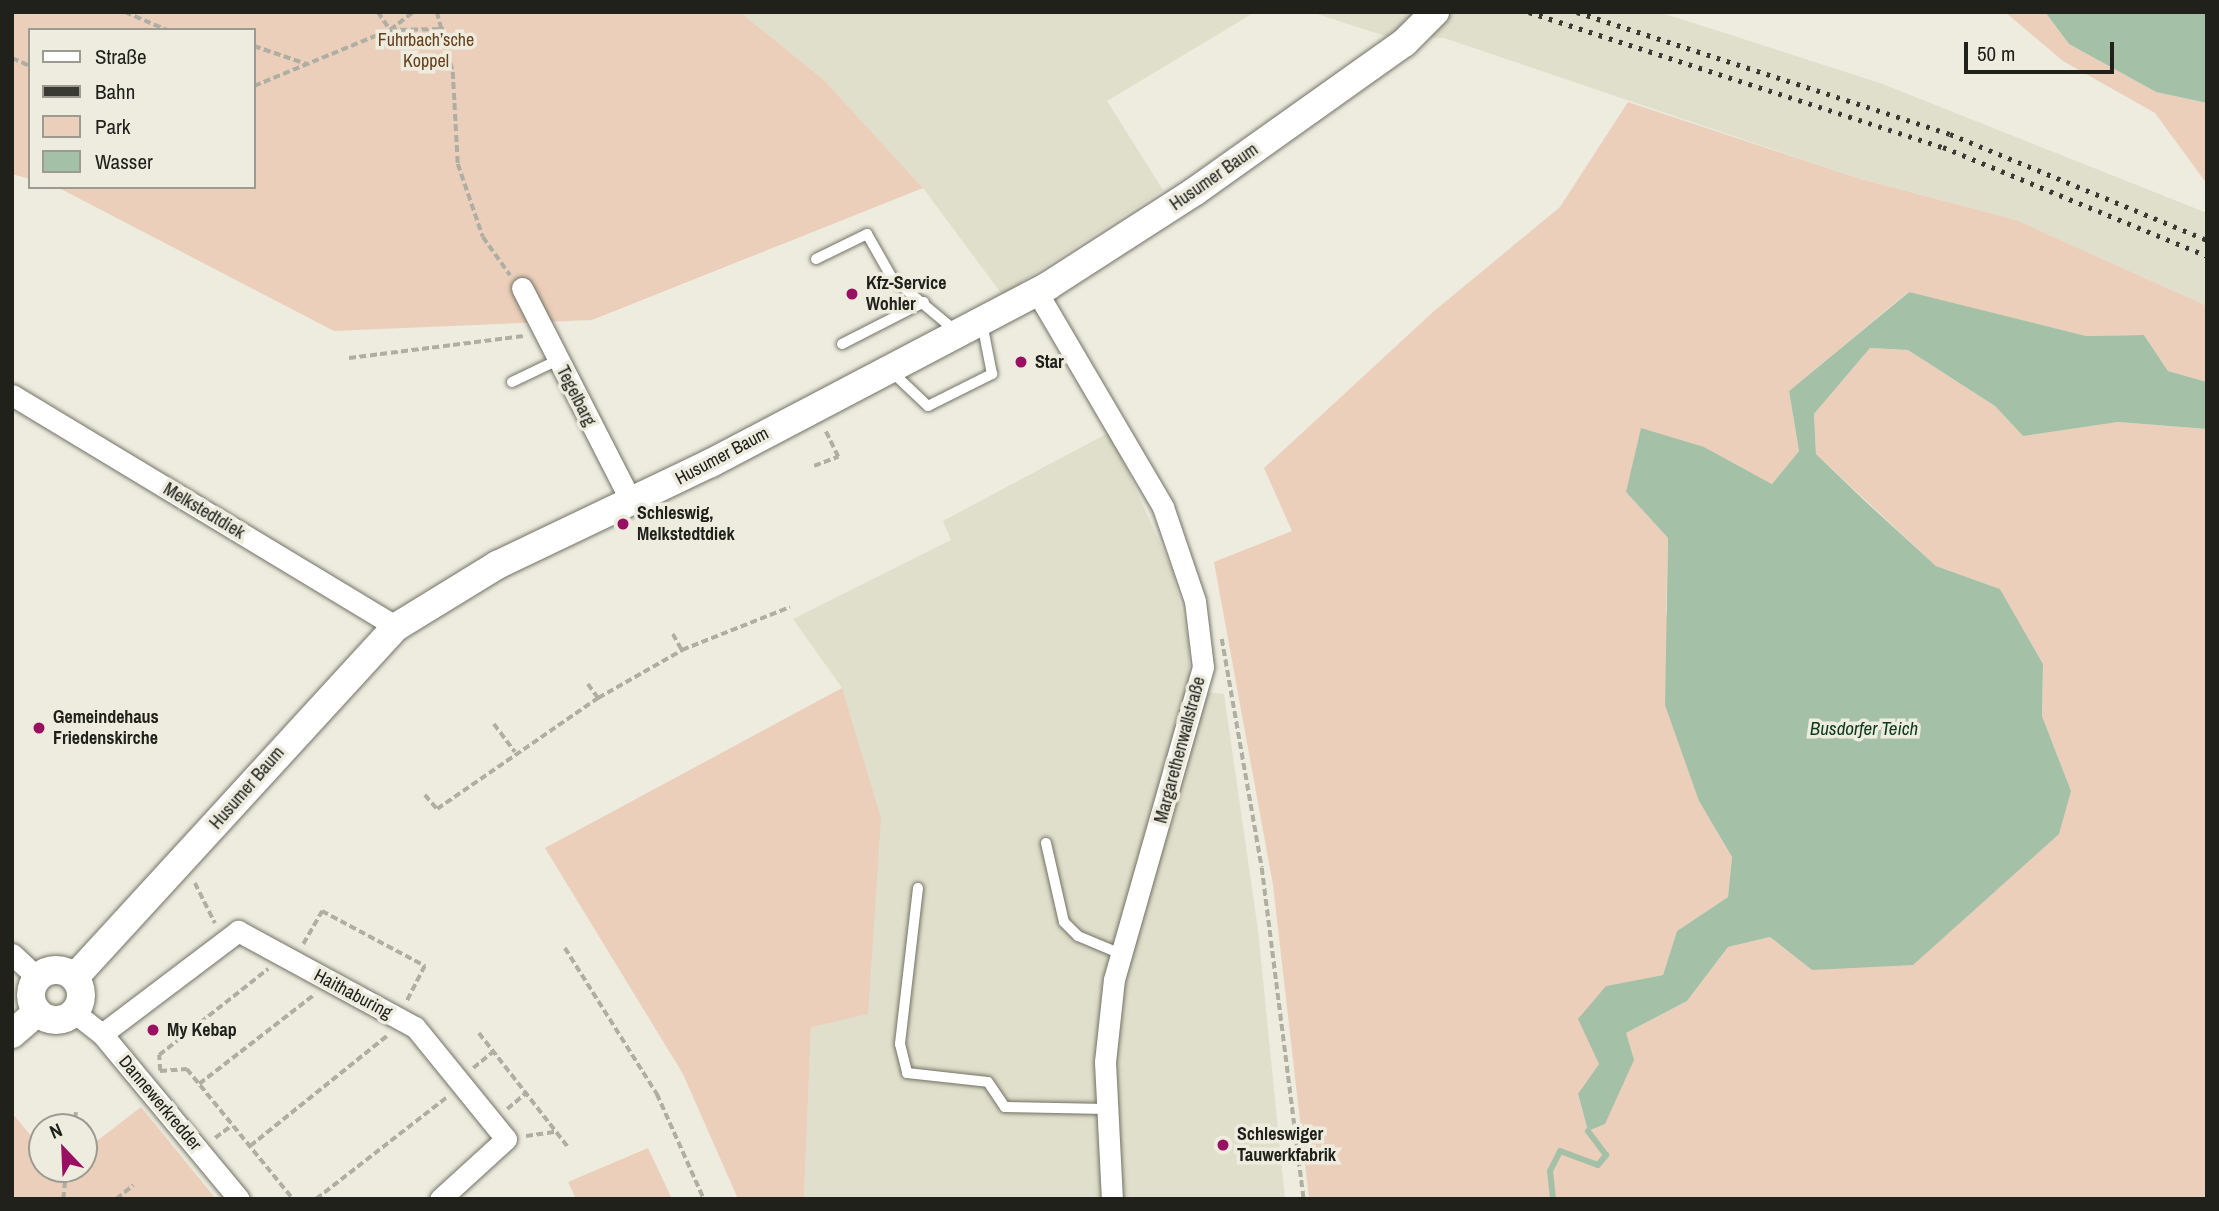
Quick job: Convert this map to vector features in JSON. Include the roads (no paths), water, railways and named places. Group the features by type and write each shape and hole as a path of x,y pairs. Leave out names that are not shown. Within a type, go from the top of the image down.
{"street":[{"name":"Husumer Baum","path":"75,977 396,627 497,565 632,503 1037,292 1194,192 1404,43 1436,12"},
{"name":"Tegelbarg","path":"522,288 632,503"},
{"name":"Margarethenwallstraße","path":"1037,292 1163,507 1195,601 1202,667 1121,954 1105,1062 1112,1199"},
{"name":"Melkstedtdiek","path":"12,395 396,627"},
{"name":"Haithaburing","path":"102,1034 225,935 238,932 401,1020 460,1082 506,1139 452,1195"},
{"path":"12,954 37,977"},
{"path":"54,969 75,977 83,993 75,1013 57,1021 36,1013 30,996 37,977 54,969"},
{"path":"12,1034 36,1013"},
{"name":"Dannewerkredder","path":"75,1013 151,1075 239,1199"}],"lane":[{"path":"816,259 867,234 892,278 924,302 970,328 992,374 928,407 889,369"},
{"path":"842,344 924,302"},
{"path":"512,382 558,360"},
{"path":"1046,843 1064,922 1077,936 1121,954"},
{"path":"918,887 900,1044 907,1073 988,1082 1005,1107 1107,1109"}],"water":[{"path":"2045,12 2207,12 2207,103 2156,92 2069,44"},
{"name":"Busdorfer Teich","path":"1909,292 2086,336 2144,335 2168,371 2207,382 2207,429 2118,422 2023,436 1995,406 1908,350 1870,348 1814,414 1816,454 1866,502 1936,566 2000,589 2043,664 2042,716 2071,791 2059,834 1913,965 1812,970 1770,937 1728,947 1687,1001 1626,1033 1634,1060 1605,1124 1588,1131 1578,1094 1599,1064 1578,1019 1606,986 1663,975 1677,931 1728,897 1732,857 1699,801 1665,705 1668,538 1626,492 1641,428 1704,447 1772,484 1799,451 1789,391"}],"waterway":[{"path":"1553,1199 1550,1171 1560,1151 1598,1165 1606,1155 1588,1131"}],"railway":[{"path":"1529,12 1943,147 2207,256"},
{"path":"1577,12 1950,134 2207,240"}],"place":[{"name":"Kfz-Service Wohler","path":"852,294"},
{"name":"Star","path":"1021,362"},
{"name":"Schleswig, Melkstedtdiek","path":"623,524"},
{"name":"Gemeindehaus Friedenskirche","path":"39,728"},
{"name":"My Kebap","path":"153,1030"},
{"name":"Schleswiger Tauwerkfabrik","path":"1223,1145"}],"park label":[{"name":"Fuhrbach’sche Koppel","path":"426,51"}]}
